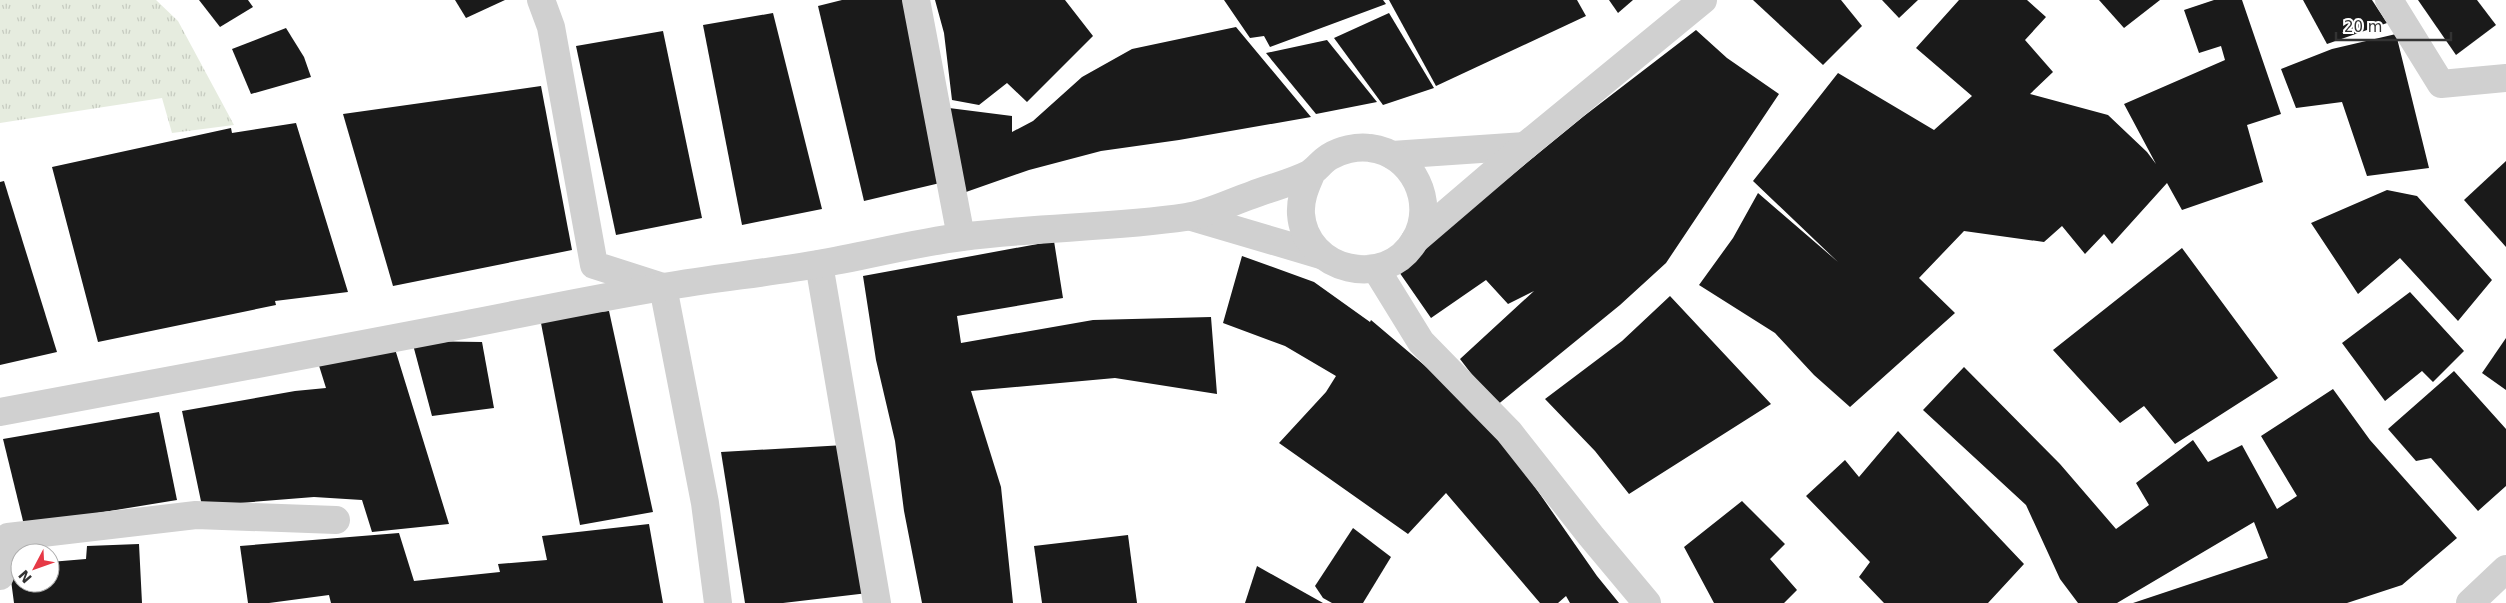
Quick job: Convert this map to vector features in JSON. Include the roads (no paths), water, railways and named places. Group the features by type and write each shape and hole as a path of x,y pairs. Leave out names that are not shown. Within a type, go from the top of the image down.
{"street":[{"path":"541,0 551,27 594,265 663,287"},
{"path":"916,0 960,237"},
{"path":"1415,240 1525,146 1703,0"},
{"path":"2389,0 2441,84 2506,78"},
{"path":"1392,155 1525,146"},
{"path":"1192,217 1320,254 1347,268 1356,270 1376,269 1392,263 1405,254 1415,240 1423,223 1424,203 1419,184 1408,167 1392,155 1371,148 1349,149 1328,157 1312,172 1302,193 1301,215 1308,237 1320,254"},
{"path":"0,412 663,287 819,264 960,237 1192,217 1312,172"},
{"path":"819,264 877,603"},
{"path":"1376,269 1421,342 1509,432 1590,536 1647,603"},
{"path":"663,287 705,503 718,603"},
{"path":"0,576 8,537 196,515 336,520"},
{"path":"2470,603 2506,569"}]}
